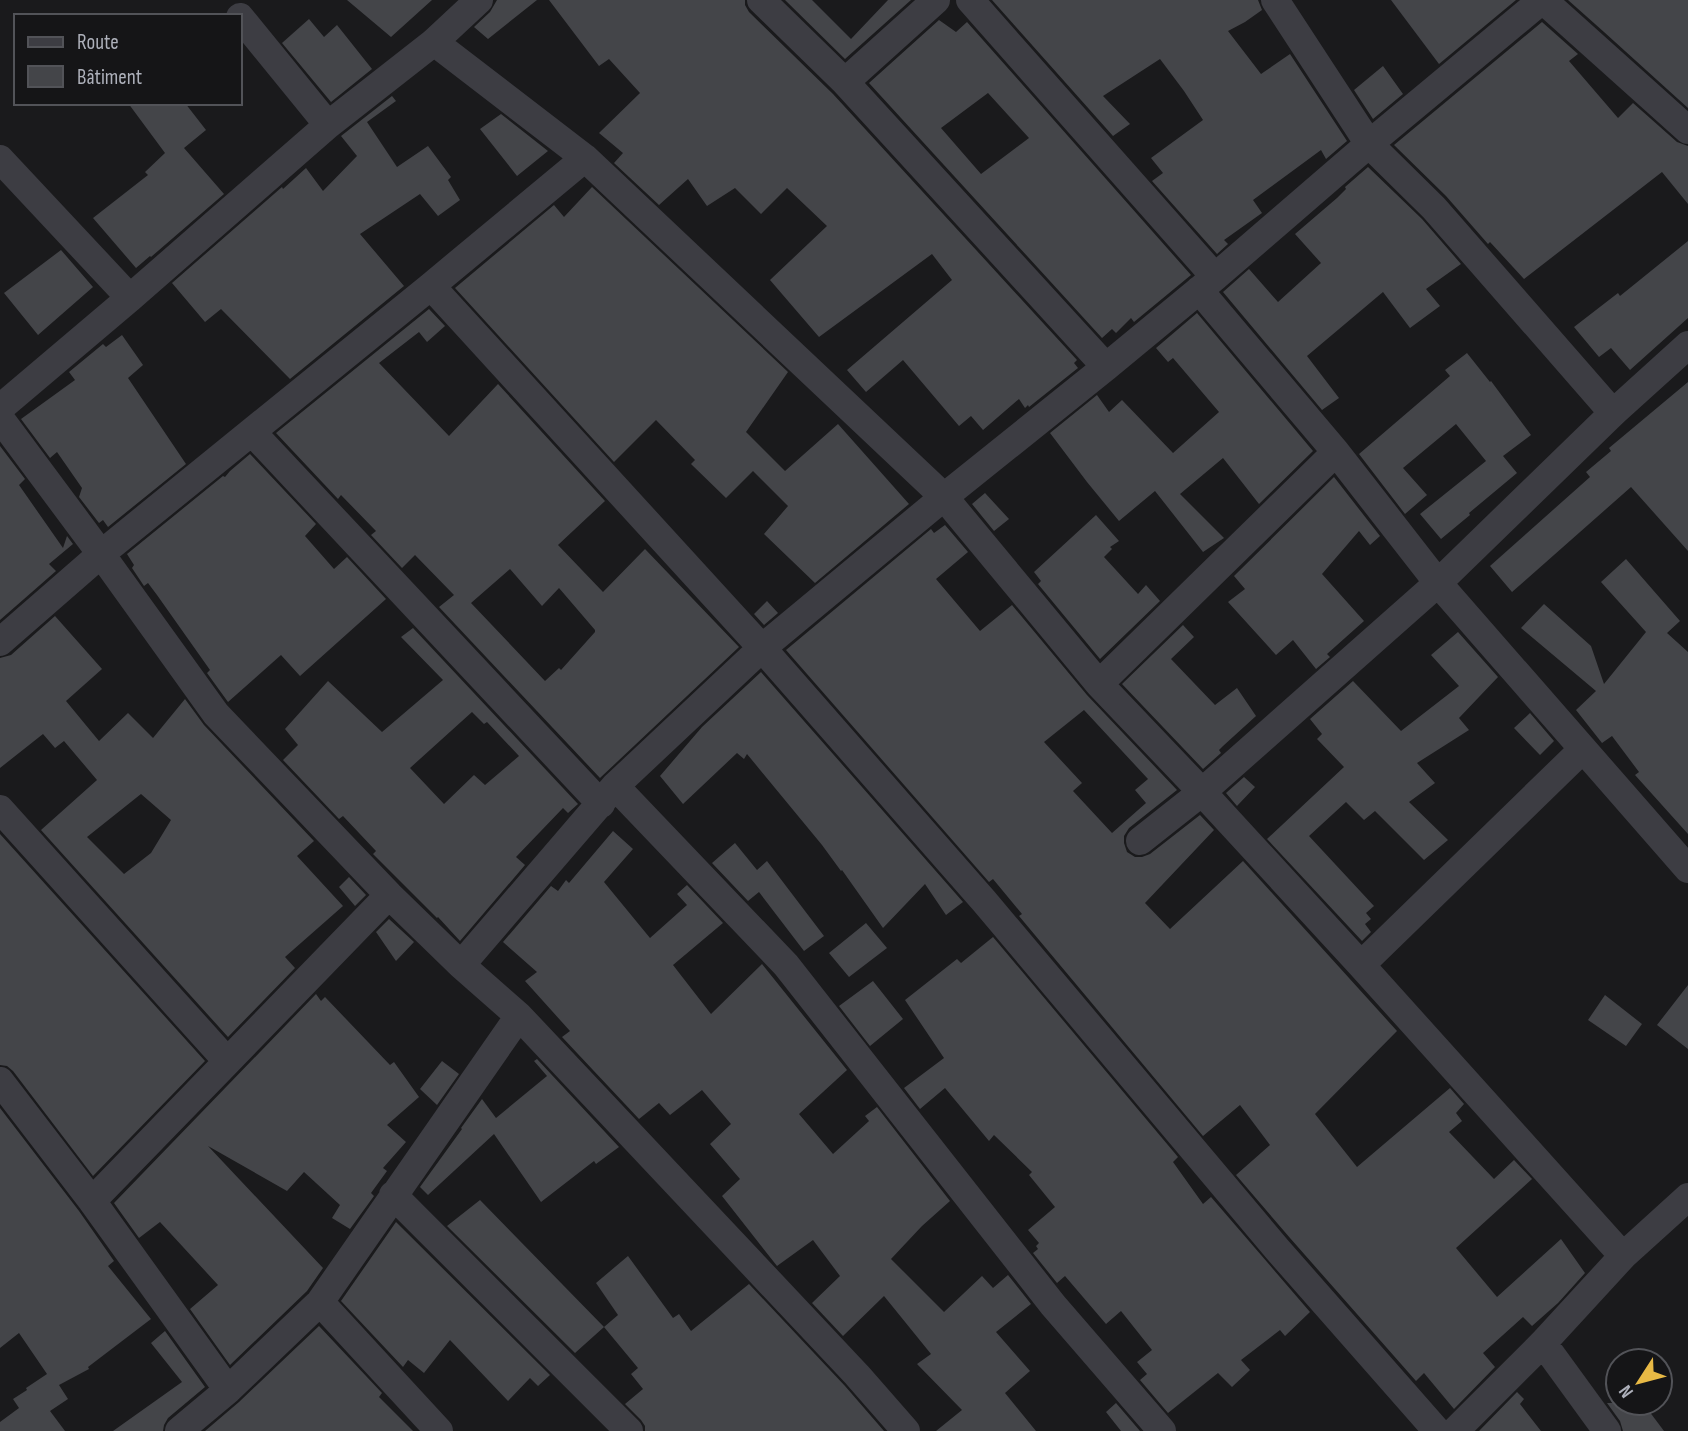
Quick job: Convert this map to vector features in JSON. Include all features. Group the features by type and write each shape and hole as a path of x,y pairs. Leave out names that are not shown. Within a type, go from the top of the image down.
{"street":[{"path":"226,0 237,14"},
{"path":"0,408 328,125 433,42 478,0"},
{"path":"761,0 845,82 1106,367"},
{"path":"845,82 936,0"},
{"path":"970,0 1207,284 1438,583 1688,869"},
{"path":"1275,0 1369,144 1434,208 1613,413"},
{"path":"461,965 608,795 762,648 1207,284 1369,144 1543,0 1688,130"},
{"path":"242,20 328,125"},
{"path":"433,42 585,158 944,497 1099,684 1361,965 1623,1256"},
{"path":"0,642 101,554 585,158"},
{"path":"0,159 130,298"},
{"path":"431,286 762,648 984,901 1277,1249 1437,1431"},
{"path":"1140,841 1202,792 1438,583 1613,413 1688,345"},
{"path":"0,418 216,714 389,894 461,965 519,1016 857,1375 906,1431"},
{"path":"251,432 608,795 786,965 1053,1305 1161,1431"},
{"path":"1099,684 1336,453"},
{"path":"1361,965 1583,750"},
{"path":"0,809 227,1061"},
{"path":"92,1201 389,894"},
{"path":"179,1431 228,1390 320,1302 519,1016"},
{"path":"0,1081 92,1201 228,1390"},
{"path":"393,1195 629,1431"},
{"path":"1455,1431 1544,1343 1623,1256 1688,1196"},
{"path":"320,1302 439,1431"},
{"path":"1544,1343 1607,1431"}],"building":[{"path":"347,0 432,0 391,37"},
{"path":"497,0 537,0 488,39 474,27 490,12"},
{"path":"549,0 745,0 749,12 833,94 1077,360 1074,363 1078,368 1029,407 1028,405 1025,408 1019,399 983,430 971,416 959,426 903,360 866,392 847,370 952,280 932,254 819,337 770,280 827,226 787,188 761,214 735,188 707,206 688,179 659,205 614,163 623,153 599,133 640,93 609,59 599,66"},
{"path":"785,0 812,0 851,39 888,0 911,0 845,59"},
{"path":"992,0 1258,0 1262,10 1228,31 1261,74 1290,54 1347,141 1326,159 1321,150 1253,200 1262,213 1224,240 1228,244 1217,254 1152,181 1163,173 1151,158 1203,120 1160,59 1103,96 1130,124 1113,136"},
{"path":"1391,0 1516,0 1439,64"},
{"path":"1568,0 1688,0 1688,108 1604,32"},
{"path":"309,19 324,37 337,25 372,69 331,102 282,43"},
{"path":"939,20 956,32 967,22 1191,275 1134,322 1131,318 1116,333 1112,329 1102,338 869,83","holes":["988,93 1029,138 981,174 941,128"]},
{"path":"1542,22 1578,54 1569,61 1618,118 1633,103 1677,142 1688,146 1688,204 1662,172 1524,279 1394,145"},
{"path":"1383,66 1403,94 1373,119 1354,90"},
{"path":"392,96 396,101 367,122 397,167 428,146 451,177 448,180 460,200 438,216 420,194 360,234 404,286 290,379 221,309 205,322 172,283 306,168 323,191 357,156 341,136"},
{"path":"129,105 187,105 206,130 184,148 224,194 136,268 93,218 148,175 145,172 165,153"},
{"path":"501,114 548,151 517,176 480,129"},
{"path":"1368,167 1422,219 1461,264 1426,289 1440,306 1410,328 1383,292 1307,356 1339,398 1322,410 1223,292 1249,269 1278,302 1321,263 1295,234"},
{"path":"592,187 788,372 746,432 785,471 838,424 909,504 815,583 764,534 788,506 753,471 726,498 691,464 695,460 656,420 614,462 455,288 554,205 564,217"},
{"path":"1688,241 1688,318 1630,370 1611,348 1599,357 1574,327 1618,293 1620,296"},
{"path":"61,250 93,287 38,335 4,293"},
{"path":"429,309 445,326 427,342 419,332 379,363 449,436 498,384 605,501 558,545 603,592 645,549 739,647 600,778 439,607 454,595 415,555 402,568 371,535 376,531 341,495 338,499 276,433","holes":["510,569 542,606 559,588 595,630 561,670 559,668 545,681 471,603"]},
{"path":"1197,313 1313,451 1259,504 1223,458 1180,494 1224,538 1203,552 1155,491 1119,521 1050,433 1097,395 1109,412 1122,400 1173,453 1219,412 1173,358 1168,362 1156,348"},
{"path":"122,335 143,365 128,378 186,464 108,527 103,520 99,523 79,497 82,488 57,452 50,458 21,419 75,380 69,372 103,344 106,347"},
{"path":"1467,353 1531,435 1503,456 1517,473 1441,539 1420,514 1486,461 1456,424 1403,468 1427,495 1405,514 1359,454 1450,376 1445,370"},
{"path":"1688,382 1688,551 1631,487 1512,592 1490,566 1590,477 1586,472 1611,451 1609,448"},
{"path":"0,446 25,479 19,485 63,548 67,536 73,544 49,564 56,571 0,620"},
{"path":"250,454 316,524 305,536 334,569 347,557 386,599 300,676 281,655 228,702 207,673 210,670 157,595 148,583 144,586 132,568 134,565 127,554"},
{"path":"1334,477 1380,536 1370,545 1359,531 1322,574 1364,621 1327,654 1330,657 1316,669 1293,640 1276,655 1228,602 1245,589 1234,576"},
{"path":"985,493 1009,519 994,531 972,504"},
{"path":"1096,515 1119,541 1110,547 1112,549 1104,557 1138,594 1146,585 1160,601 1100,659 1038,584 1041,581 1034,572"},
{"path":"945,525 968,552 936,579 980,631 1012,605 1087,695 1177,790 1129,828 1124,836 1127,852 1135,857 1150,854 1200,815 1214,830 1145,903 1170,929 1243,861 1397,1031 1315,1114 1357,1167 1450,1088 1464,1104 1456,1113 1462,1121 1449,1132 1494,1179 1514,1160 1532,1179 1456,1248 1497,1297 1561,1239 1585,1273 1558,1303 1532,1326 1523,1317 1483,1353 1495,1367 1454,1409 1424,1373 1416,1381 1236,1175 1270,1145 1240,1105 1203,1136 1019,916 1022,914 993,879 989,882 786,650 931,529 934,533","holes":["1084,710 1148,779 1135,790 1146,803 1112,833 1073,791 1082,783 1044,742"]},
{"path":"1626,559 1680,621 1667,633 1688,652 1688,834 1635,775 1639,772 1612,736 1602,743 1576,710 1596,691 1521,628 1544,604 1591,646 1604,684 1646,632 1601,582"},
{"path":"767,601 778,613 764,625 754,614"},
{"path":"55,616 102,669 66,701 99,741 128,713 153,738 185,699 204,725 314,841 297,856 343,906 285,957 295,968 228,1037 41,830 97,780 64,741 55,748 43,734 0,768 0,658 11,655","holes":["141,794 171,820 151,853 124,874 87,837"]},
{"path":"1183,625 1194,637 1171,659 1215,705 1237,688 1256,716 1219,750 1221,753 1203,769 1122,684"},
{"path":"413,628 578,804 568,813 563,808 516,857 525,865 460,941 373,854 376,851 343,816 339,819 283,760 298,745 285,729 328,681 382,732 443,680 401,637","holes":["472,712 484,724 487,722 519,756 485,785 474,775 444,804 410,768"]},
{"path":"1458,632 1498,677 1459,718 1469,730 1417,763 1435,783 1409,802 1448,840 1424,860 1375,811 1364,820 1346,802 1309,836 1374,906 1366,913 1371,919 1365,924 1371,932 1362,941 1267,839 1344,767 1317,739 1322,734 1310,719 1353,681 1401,731 1459,686 1431,655"},
{"path":"761,672 963,902 946,915 925,884 883,928 842,870 747,754 744,759 737,753 683,804 660,776 702,727"},
{"path":"1530,713 1554,741 1540,755 1514,728"},
{"path":"1244,777 1255,787 1237,806 1226,793"},
{"path":"613,831 633,849 604,882 650,938 687,905 677,894 687,885 723,923 673,965 711,1014 762,964 847,1070 799,1114 833,1154 869,1121 865,1116 877,1107 950,1201 891,1259 944,1312 982,1276 993,1288 1008,1275 1031,1304 996,1332 1030,1371 1005,1393 1036,1431 936,1431 962,1410 917,1364 931,1354 884,1296 843,1336 812,1303 840,1276 813,1240 777,1266 722,1196 740,1179 710,1144 731,1124 702,1090 670,1115 659,1103 639,1119 562,1037 570,1031 525,981 537,972 503,942 551,886 558,891 566,880 569,883"},
{"path":"0,834 205,1061 93,1176 13,1071 0,1065"},
{"path":"735,843 757,870 767,861 824,936 804,951 759,892 748,901 712,863"},
{"path":"349,877 366,895 355,906 339,887"},
{"path":"389,919 414,942 396,961 376,932"},
{"path":"866,923 887,948 849,977 829,953"},
{"path":"993,937 1178,1157 1173,1162 1203,1204 1211,1197 1310,1312 1285,1336 1280,1330 1241,1360 1250,1370 1232,1387 1218,1373 1168,1413 1140,1380 1147,1374 1137,1362 1152,1350 1121,1311 1106,1324 1065,1276 1057,1283 1033,1253 1038,1249 1036,1246 1039,1243 1028,1230 1055,1207 1029,1175 1032,1172 994,1135 989,1141 945,1088 920,1109 904,1088 944,1058 905,1000 957,959 961,963"},
{"path":"873,981 903,1019 870,1046 839,1006"},
{"path":"1688,985 1688,1049 1657,1025"},
{"path":"316,994 321,1001 325,997 390,1065 394,1062 419,1097 387,1125 406,1142 383,1168 387,1171 371,1193 374,1196 350,1229 332,1218 340,1205 304,1172 287,1191 208,1146 323,1268 307,1291 230,1365 190,1309 218,1285 160,1222 139,1238 114,1203"},
{"path":"1605,995 1642,1024 1626,1046 1588,1020"},
{"path":"537,1059 619,1147 596,1164 594,1161 541,1202 494,1134 428,1195 420,1187 482,1099 496,1118 547,1076 534,1061"},
{"path":"442,1061 459,1074 437,1105 420,1089"},
{"path":"0,1108 79,1211 114,1261 108,1266 151,1319 88,1367 89,1369 59,1385 68,1399 50,1411 65,1431 0,1431 0,1422 19,1408 13,1399 47,1374 19,1333 0,1348"},
{"path":"480,1200 604,1327 575,1353 447,1226"},
{"path":"396,1222 550,1375 538,1386 530,1378 508,1401 450,1340 424,1373 408,1360 403,1367 341,1301"},
{"path":"628,1256 673,1318 679,1314 691,1331 749,1284 884,1431 645,1431 641,1420 625,1404 643,1389 631,1374 638,1368 604,1327 618,1315 596,1283"},
{"path":"319,1326 382,1393 379,1397 413,1431 205,1431 239,1402"},
{"path":"165,1331 205,1387 168,1418 163,1431 113,1431 182,1382 151,1343"},
{"path":"1517,1392 1524,1399 1520,1404 1541,1431 1479,1431"},
{"path":"1116,1403 1140,1431 1121,1431 1106,1412"},
{"path":"1617,1417 1654,1417 1664,1431 1623,1431"}]}
